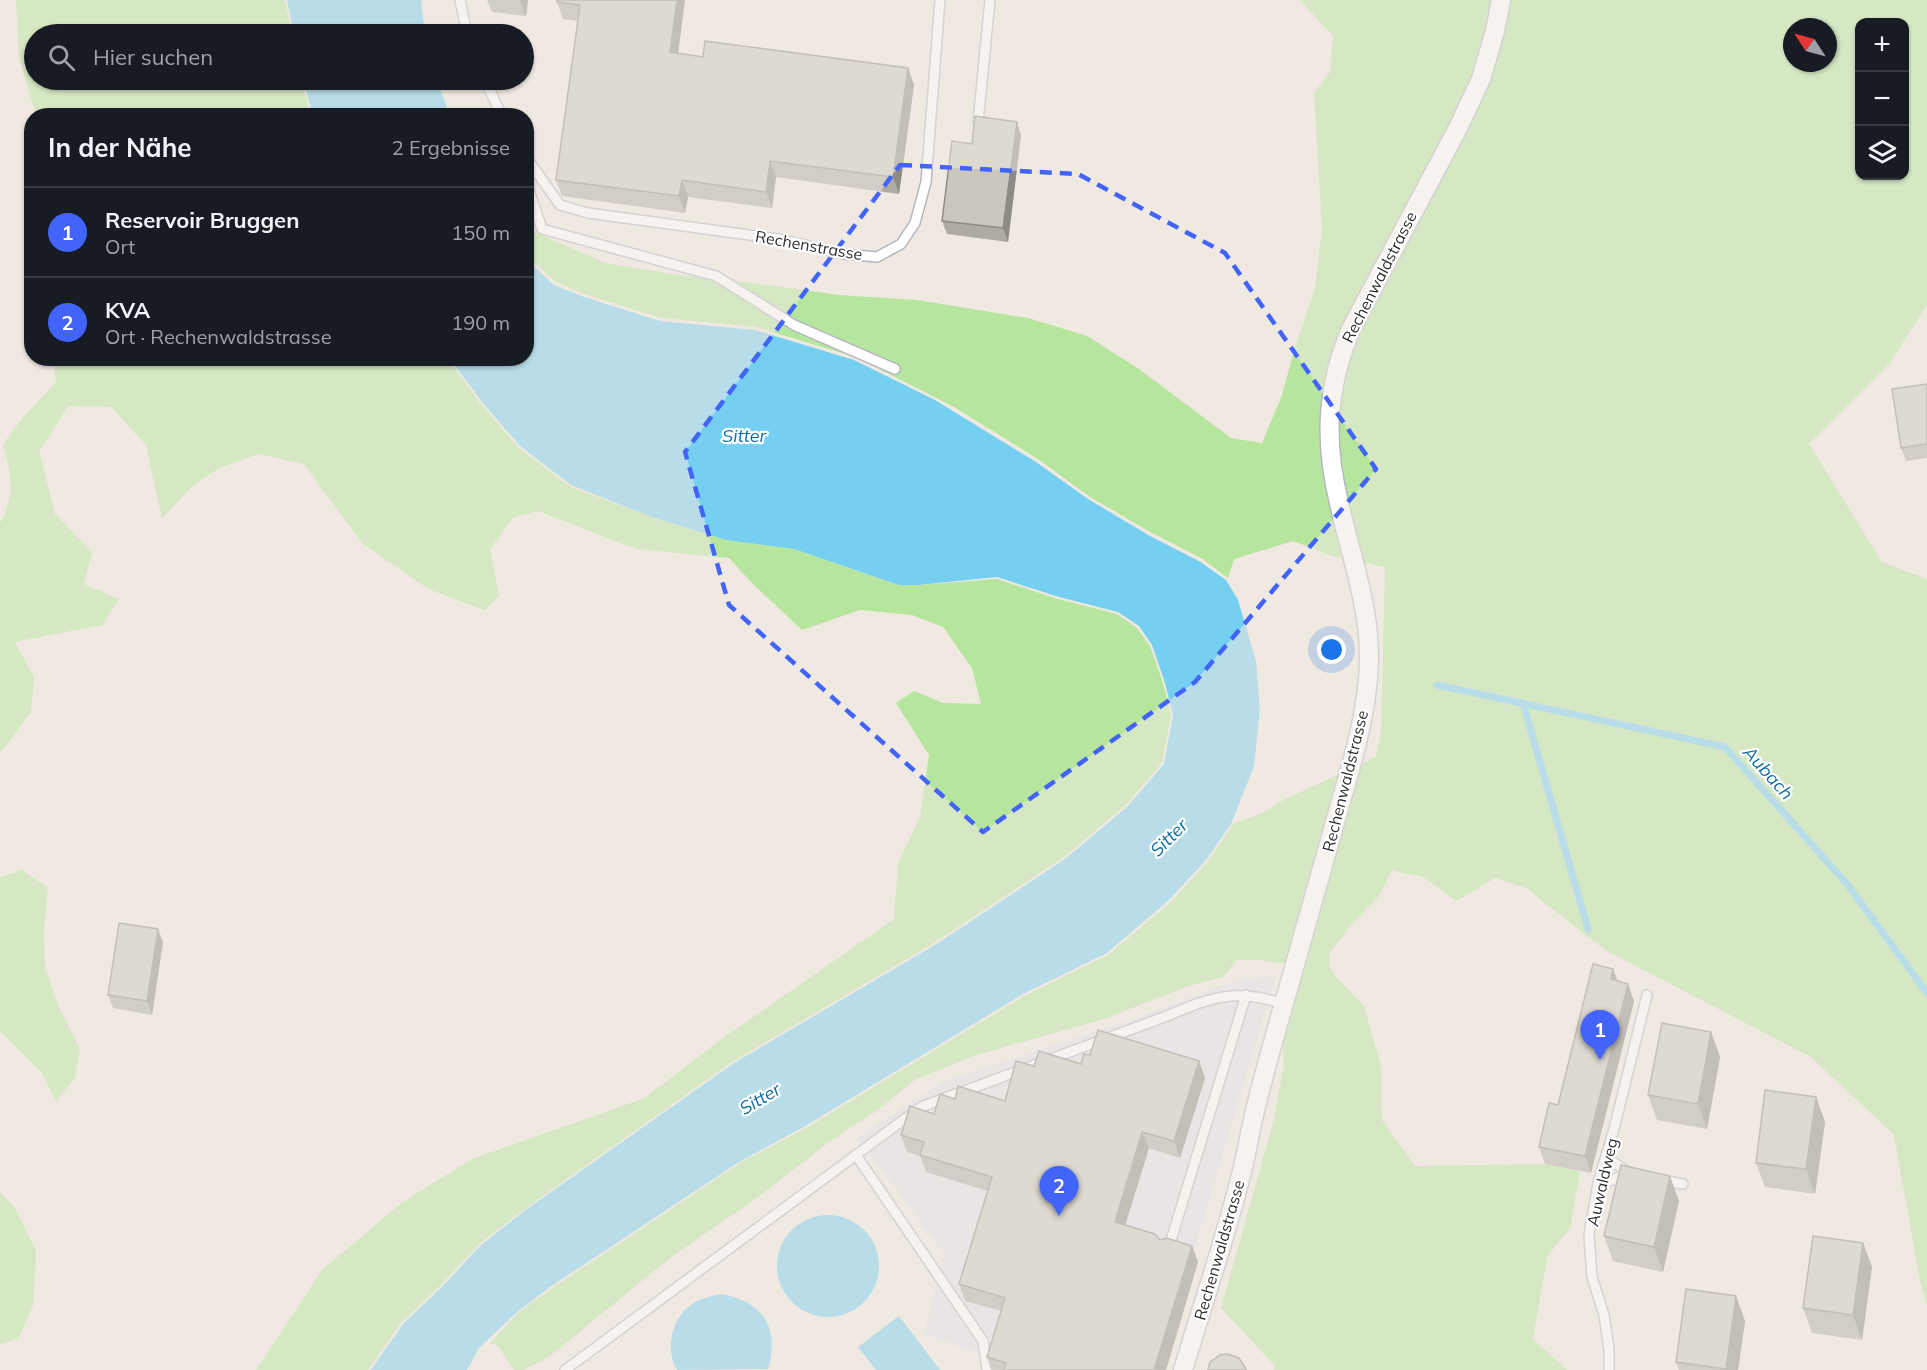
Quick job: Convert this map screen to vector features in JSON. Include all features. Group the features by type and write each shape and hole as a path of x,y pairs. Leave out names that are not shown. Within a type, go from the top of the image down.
{"street":[{"name":"Rechenwaldstrasse","path":"1183,1370 1240,1179 1254,1114 1358,742 1371,657 1362,589 1338,502 1332,463 1328,420 1339,356 1351,329 1458,128 1481,79 1501,0"}],"lane":[{"path":"460,0 465,24"},
{"name":"Rechenstrasse","path":"534,168 560,205 588,213 779,239 844,254 877,257 902,244 915,223 926,182 940,0"},
{"path":"978,122 990,0"},
{"path":"490,90 498,108"},
{"path":"534,204 542,229 716,276 794,326 895,369"},
{"path":"565,1370 921,1107 1225,995 1246,995 1284,1004"},
{"path":"1168,1250 1246,995"},
{"name":"Auwaldweg","path":"1609,1370 1609,1349 1604,1315 1592,1277 1589,1235 1598,1183 1647,995"},
{"path":"856,1155 983,1341 987,1370"},
{"path":"1606,1157 1626,1171 1637,1174"},
{"path":"1598,1183 1613,1180 1626,1171"},
{"path":"1649,1177 1683,1184"}],"highlighted area":[{"path":"900,165 1078,174 1225,253 1376,469 1195,682 983,832 729,605 685,452"}],"shaded area":[{"path":"1276,975 1159,1370 998,1360 924,1334 944,1254 857,1137 945,1081 1128,1021 1228,983"}],"green space":[{"path":"16,0 285,0 290,24 24,24 24,75 19,59"},
{"path":"1300,0 1927,0 1927,305 1889,364 1809,444 1882,562 1927,579 1927,1305 1920,1281 1894,1135 1811,1057 1605,950 1526,888 1495,878 1456,901 1423,877 1392,870 1379,896 1349,927 1329,954 1329,965 1335,976 1364,1006 1381,1066 1382,1120 1415,1166 1545,1164 1580,1171 1570,1228 1547,1257 1533,1339 1567,1370 1274,1370 1275,1366 1221,1308 1273,1123 1284,1064 1282,1039 1288,964 1260,960 1236,960 1224,976 1186,987 1104,1019 979,1054 915,1080 757,1198 671,1257 550,1356 524,1370 514,1370 498,1346 490,1343 517,1314 551,1289 740,1163 808,1127 1024,996 1108,955 1170,903 1209,860 1234,823 1260,814 1285,799 1376,757 1381,731 1385,567 1333,556 1293,541 1234,559 1228,578 1201,558 1090,497 1038,459 954,407 855,357 756,327 661,318 585,294 556,282 534,262 534,232 606,263 678,275 839,295 917,300 1028,318 1087,336 1139,369 1231,438 1262,443 1281,398 1315,288 1322,230 1314,93 1330,72 1333,36"},
{"path":"28,90 304,90 309,108 34,108"},
{"path":"54,366 453,366 480,403 519,448 571,487 652,517 726,540 794,549 899,585 997,579 1058,599 1117,614 1137,628 1150,646 1163,683 1171,715 1162,763 1126,805 1064,857 934,943 732,1062 519,1213 477,1246 401,1323 368,1370 256,1370 322,1270 404,1201 472,1159 645,1098 716,1043 894,919 898,863 920,817 929,755 896,703 914,691 943,703 981,704 972,668 943,627 912,615 860,610 802,630 729,558 636,549 538,511 514,517 490,549 499,596 484,610 428,589 362,543 304,464 258,454 219,468 191,487 162,519 146,445 111,407 68,406 39,452 55,514 92,552 84,584 119,599 102,625 15,642 34,677 31,712 0,754 0,523 10,494 8,464 3,444 25,415 56,382"},
{"path":"22,870 48,888 44,929 45,967 58,1005 80,1049 75,1078 56,1101 42,1073 0,1031 0,877"},
{"path":"0,1192 15,1208 36,1251 33,1306 18,1339 0,1344"}],"water":[{"path":"287,0 421,0 424,24 292,24"},
{"path":"306,90 441,90 447,108 311,108"},
{"name":"Sitter","path":"534,266 554,285 660,321 755,330 854,360 935,400 1036,462 1088,499 1150,536 1199,561 1226,580 1238,600 1256,661 1260,710 1254,766 1232,822 1207,859 1168,901 1107,953 1023,994 807,1125 739,1162 550,1287 516,1313 479,1348 467,1370 371,1370 403,1324 479,1247 520,1214 734,1063 935,945 1065,859 1127,807 1164,764 1173,715 1152,645 1139,626 1118,612 1059,597 997,577 899,585 794,549 726,540 652,517 571,485 520,446 482,402 455,366 534,366"},
{"path":"828,1215 848,1219 864,1230 875,1246 879,1266 875,1286 864,1302 848,1313 828,1317 808,1313 792,1302 781,1286 777,1266 781,1246 792,1230 808,1219"},
{"path":"722,1294 749,1303 765,1320 772,1342 768,1369 677,1370 673,1362 671,1344 679,1318 694,1303"},
{"path":"899,1316 940,1370 876,1370 858,1347"}],"building":[{"path":"557,0 677,0 670,52 703,57 705,41 908,68 893,177 770,161 766,192 682,180 679,196 556,180 580,5 557,2"},
{"path":"975,116 1017,122 1003,228 942,221 952,141 972,144"},
{"path":"1927,384 1927,444 1901,448 1892,389"},
{"path":"119,923 158,929 147,1001 108,995"},
{"path":"1593,964 1613,969 1611,979 1628,984 1585,1156 1539,1147 1549,1103 1558,1105"},
{"path":"1662,1023 1711,1032 1698,1104 1648,1095"},
{"path":"1098,1030 1199,1061 1174,1141 1142,1132 1115,1222 1155,1234 1160,1240 1167,1238 1192,1246 1154,1370 1004,1370 1006,1363 987,1357 1005,1298 959,1284 992,1177 920,1155 924,1142 901,1135 910,1106 934,1114 940,1094 955,1099 958,1086 1005,1101 1016,1061 1034,1066 1039,1051 1081,1064 1084,1054 1090,1055"},
{"path":"1765,1090 1816,1097 1806,1169 1756,1163"},
{"path":"1621,1165 1670,1176 1654,1247 1604,1236"},
{"path":"1813,1236 1863,1243 1853,1315 1803,1308"},
{"path":"1686,1289 1736,1296 1726,1369 1676,1362"},
{"path":"1227,1354 1239,1358 1246,1370 1208,1370 1210,1362 1220,1355"}],"waterway":[{"name":"Aubach","path":"1437,685 1725,747 1847,884 1927,993"},
{"path":"1523,703 1588,929"}],"place":[{"name":"Reservoir Bruggen","path":"1600,1060"},
{"name":"KVA","path":"1059,1216"}]}
